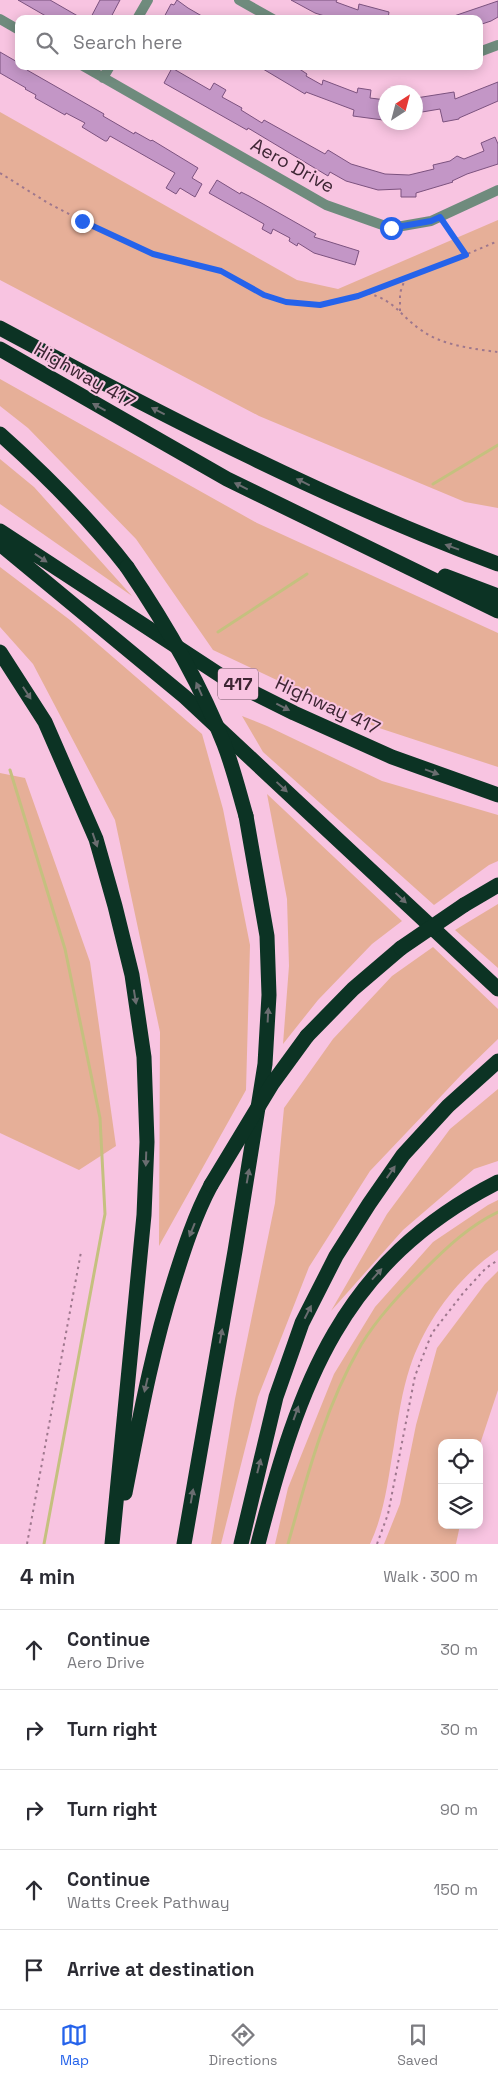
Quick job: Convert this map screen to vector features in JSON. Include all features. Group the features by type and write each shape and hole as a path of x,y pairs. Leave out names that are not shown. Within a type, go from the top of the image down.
{"highway":[{"path":"0,328 168,416 320,490 429,538 498,564"},
{"name":"Highway 417","path":"0,349 227,479 498,611"},
{"path":"0,434 98,530 160,614 192,672 224,744 246,816 266,936 269,995 265,1064 239,1232 184,1544"},
{"name":"Highway 417","path":"0,531 226,678 294,713 392,757 498,795"},
{"path":"0,544 184,697 498,989"},
{"path":"363,546 498,596"},
{"path":"0,652 45,722 96,839 132,974 144,1057 147,1142 144,1215 112,1544"},
{"path":"116,1544 140,1411 162,1319 182,1255 211,1185 272,1084 307,1036 353,989 401,948 498,885"},
{"path":"241,1544 276,1397 302,1323 336,1256 369,1204 403,1156 448,1106 498,1061"},
{"path":"258,1544 297,1410 313,1373 340,1322 379,1271 412,1240 445,1213 498,1182"}],"street":[{"path":"140,15 148,0"},
{"path":"239,0 266,15"},
{"path":"0,20 15,28"},
{"path":"483,51 498,45"},
{"name":"Aero Drive","path":"90,70 326,205 391,228 431,221 498,190"},
{"path":"103,78 108,70"}],"path":[{"path":"0,173 82,221 153,254 221,271 264,295 279,300 320,305 368,293 498,241"},
{"path":"440,217 466,255"},
{"path":"400,311 400,293 406,279"},
{"path":"368,293 387,300 427,334 460,346 498,352"},
{"path":"27,1544 81,1252"},
{"path":"377,1544 388,1514 415,1376 432,1333 464,1292 486,1268 498,1260"}],"shaded area":[{"path":"0,112 297,280 338,289 498,220 498,508 465,502 259,416 0,280"},
{"path":"0,379 257,523 498,633 498,767 376,727 213,650 136,539 28,428 0,406"},
{"path":"0,459 34,487 132,596 0,504"},
{"path":"0,567 70,620 202,734 223,809 250,945 246,1090 159,1246 160,1032 115,820 33,664 0,627"},
{"path":"242,716 382,781 498,815 498,861 489,865 434,905 263,752"},
{"path":"0,773 25,778 90,962 116,1146 79,1170 0,1133"},
{"path":"267,794 402,921 372,944 318,1000 283,1044 289,966 287,899"},
{"path":"498,904 498,968 455,930"},
{"path":"433,947 498,1009 498,1039 370,1171 309,1267 258,1397 221,1544 211,1544 235,1399 275,1203 284,1108 333,1039 392,976"},
{"path":"498,1089 498,1161 474,1169 403,1230 331,1311 387,1214 450,1129"},
{"path":"498,1200 498,1250 470,1273 445,1301 434,1316 410,1367 400,1405 383,1508 370,1544 275,1544 288,1488 334,1374 375,1307 433,1242"},
{"path":"498,1271 498,1390 482,1439 438,1439 438,1529 459,1529 456,1544 384,1544 400,1504 416,1425 437,1348 485,1284"}],"building":[{"path":"18,0 50,0 76,15 44,15"},
{"path":"100,0 120,0 112,15 92,15"},
{"path":"177,0 200,15 165,15 171,4 174,5"},
{"path":"291,0 337,0 336,2 358,10 359,4 389,12 389,15 321,15"},
{"path":"498,1 498,17 491,21 483,24 483,15 457,15"},
{"path":"0,52 15,61 15,70 27,70 104,114 103,116 134,134 135,132 152,140 198,168 192,178 202,184 195,197 180,188 176,194 166,188 175,173 110,136 105,141 82,127 85,123 66,113 65,115 35,98 36,95 0,73"},
{"path":"171,70 175,70 210,90 214,83 226,90 222,97 242,108 241,110 262,123 264,120 325,154 328,150 351,164 385,174 409,175 434,169 433,165 450,161 457,156 464,159 484,151 481,143 495,137 498,144 498,164 467,174 453,182 416,193 416,197 401,197 401,189 378,190 346,181 330,172 328,176 248,128 247,130 164,83"},
{"path":"265,70 301,70 307,74 306,76 322,85 323,80 357,93 358,88 371,90 370,98 378,99 378,119 353,116 354,110 306,92 305,94"},
{"path":"498,82 498,101 459,119 443,122 440,109 423,112 423,97 454,92 455,99"},
{"path":"217,180 316,234 314,237 359,251 355,265 314,253 298,243 297,246 289,241 290,238 273,229 271,234 262,229 264,224 209,193"}],"waterway":[{"path":"433,484 498,445"},
{"path":"218,632 307,574"},
{"path":"10,770 65,949 100,1118 105,1214 44,1544"},
{"path":"288,1544 327,1417 348,1369 361,1345 390,1306 432,1262 468,1230 498,1212"}],"route":[{"path":"82,221 117,239 153,254 221,271 264,295 286,302 320,305 358,296 466,255 440,217 431,221 391,228"}]}
